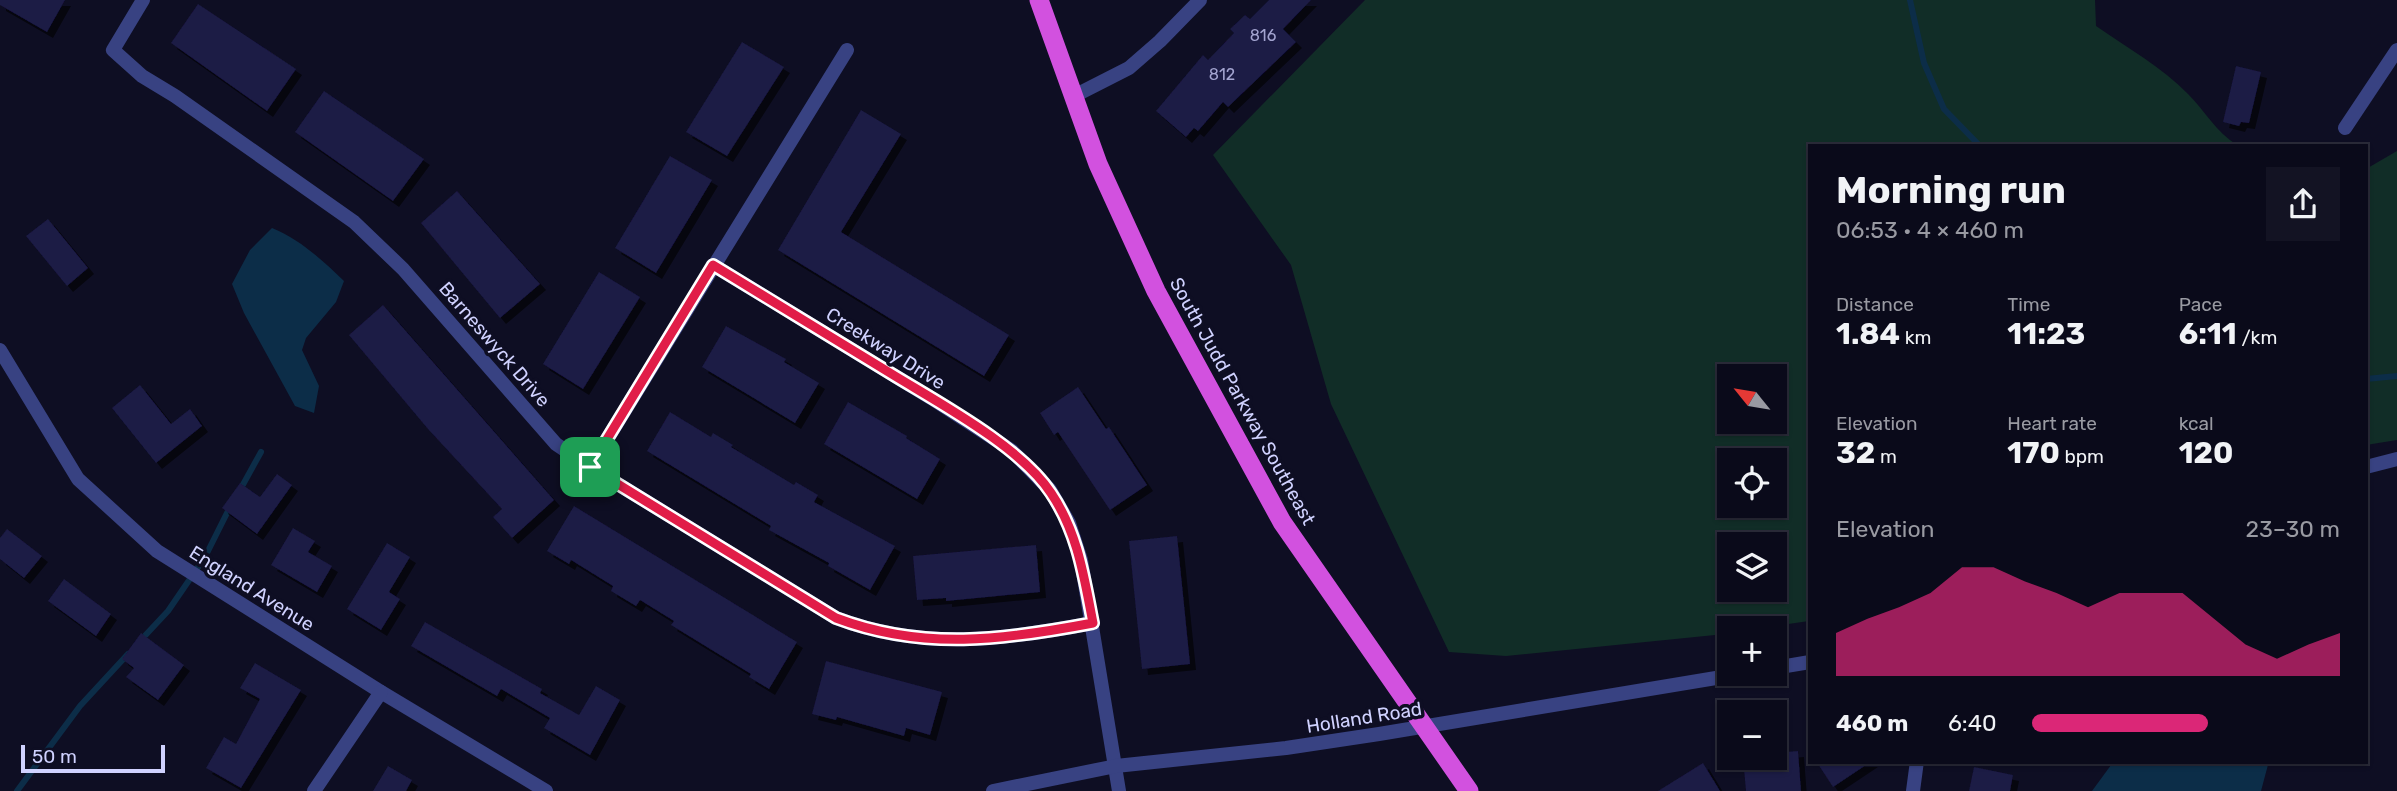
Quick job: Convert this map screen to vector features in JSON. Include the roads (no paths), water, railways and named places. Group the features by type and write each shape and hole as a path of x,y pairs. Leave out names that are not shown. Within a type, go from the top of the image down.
{"highway":[{"name":"South Judd Parkway Southeast","path":"1039,0 1098,164 1156,291 1282,522 1469,791"}],"street":[{"name":"Barneswyck Drive","path":"143,0 113,50 142,76 185,103 354,222 403,269 556,444 590,467 836,618 868,631 930,640 993,640 1093,623"},
{"path":"1074,96 1129,68 1200,0"},
{"path":"590,467 847,50"},
{"path":"2345,128 2397,50"},
{"name":"Creekway Drive","path":"713,265 1012,450 1050,490 1069,523 1081,560 1119,791"},
{"name":"England Avenue","path":"0,350 78,478 157,551 381,692 546,791"},
{"path":"2368,466 2397,459"},
{"path":"1787,666 1808,662"},
{"name":"Holland Road","path":"993,791 1116,766 1286,748 1717,678"},
{"path":"314,791 381,692"},
{"path":"1913,791 1917,764"}],"water":[{"path":"272,228 302,245 344,281 336,302 306,338 302,350 319,386 314,413 295,406 244,313 232,284 250,250"},
{"path":"2112,764 2268,764 2261,791 2092,791"}],"waterway":[{"path":"1910,0 1924,63 1944,109 1978,144"},
{"path":"2368,379 2397,376"},
{"path":"240,490 261,452"},
{"path":"140,641 168,611 205,557 231,505"},
{"path":"17,791 80,706 128,654"}]}
